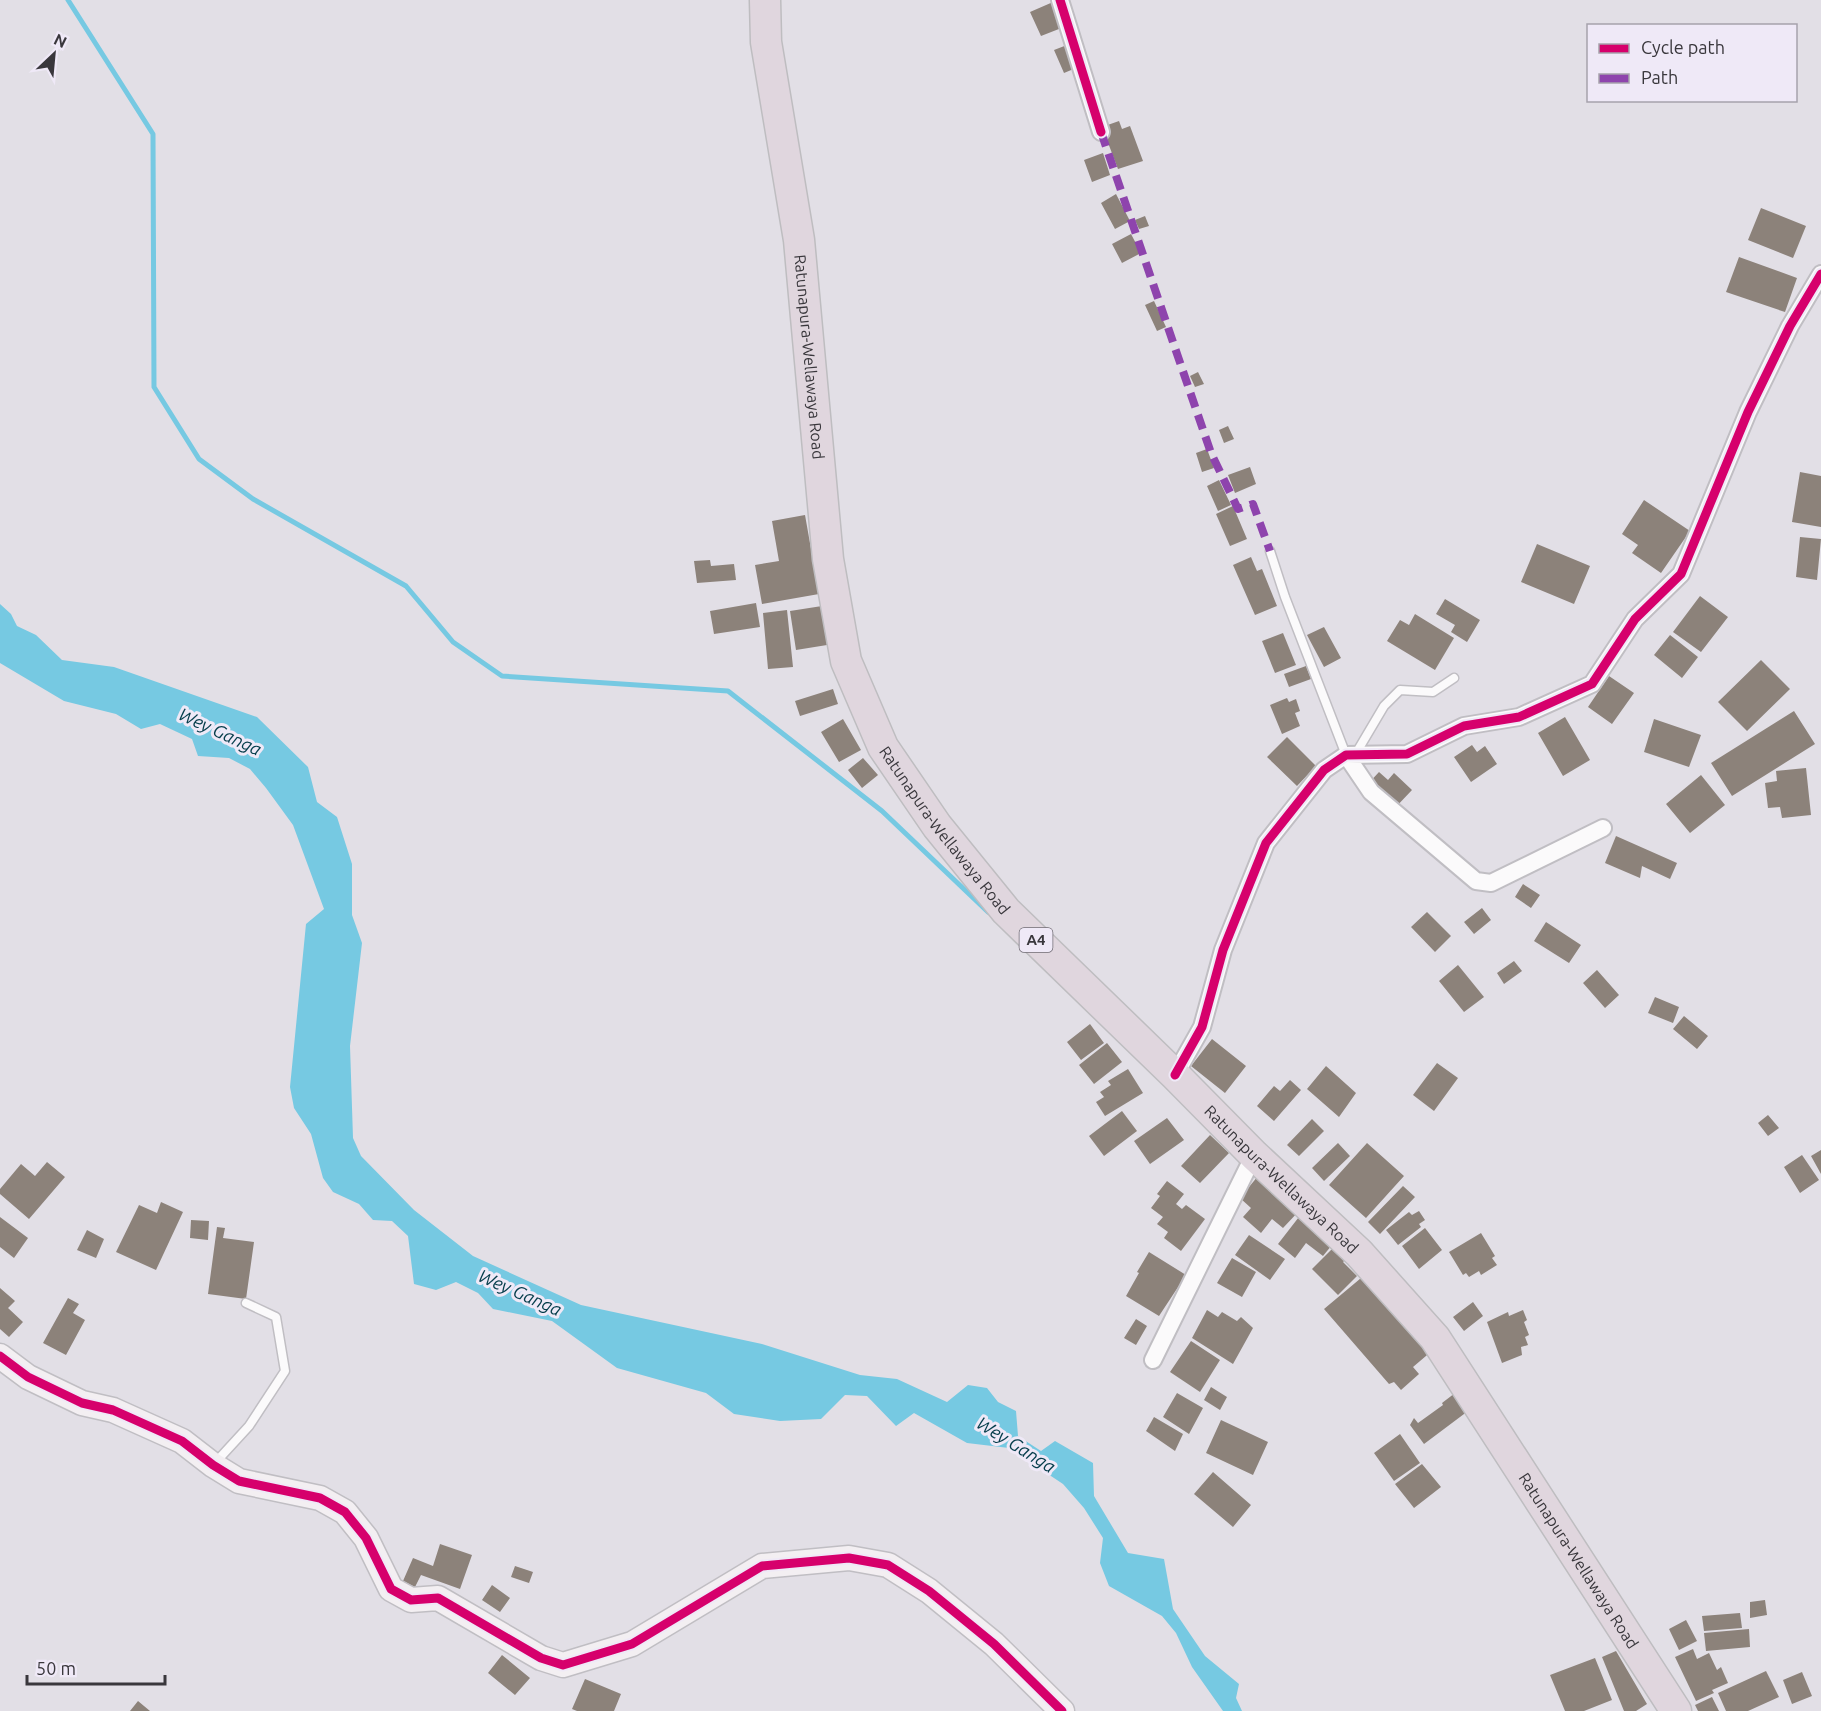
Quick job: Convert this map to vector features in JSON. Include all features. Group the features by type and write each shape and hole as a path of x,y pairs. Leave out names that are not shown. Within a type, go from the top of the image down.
{"highway":[{"name":"Ratunapura-Wellawaya Road","path":"765,0 766,42 799,240 828,559 846,661 883,747 937,826 1006,911 1254,1155 1359,1253 1435,1338 1676,1711"}],"street":[{"path":"1060,0 1101,132"},
{"path":"1175,1075 1202,1027 1223,950 1266,843 1324,770 1351,755 1407,753 1464,726 1519,717 1592,684 1635,619 1681,574 1748,412 1790,327 1821,274"},
{"path":"1351,755 1371,792 1476,881 1491,883 1603,828"},
{"path":"1154,1360 1254,1155"},
{"path":"0,1356 28,1377 82,1403 113,1410 182,1441 238,1481 320,1498 345,1512 366,1538 391,1589 411,1600 438,1598 541,1658 563,1665 632,1644 762,1566 849,1558 888,1565 930,1591 994,1644 1062,1711"}],"lane":[{"path":"1270,551 1285,597 1351,755"},
{"path":"1351,755 1384,706 1400,690 1433,692 1454,678"},
{"path":"213,1465 249,1426 285,1371 276,1317 246,1303"}],"water":[{"name":"Wey Ganga","path":"0,604 11,614 17,626 36,635 62,660 114,667 257,717 308,767 317,802 337,817 352,864 352,915 362,943 350,1046 353,1138 361,1156 414,1210 473,1256 581,1305 762,1344 860,1375 897,1379 947,1402 968,1385 987,1388 998,1402 1016,1411 1018,1436 1041,1451 1055,1441 1093,1463 1094,1496 1128,1553 1164,1559 1173,1609 1205,1656 1239,1684 1236,1698 1242,1711 1223,1711 1192,1667 1176,1633 1162,1616 1109,1586 1100,1563 1103,1538 1084,1508 1063,1484 1009,1448 967,1443 914,1413 896,1426 867,1396 845,1395 821,1419 780,1421 734,1414 706,1393 617,1368 552,1321 493,1309 478,1293 456,1282 436,1290 414,1284 408,1236 392,1221 373,1220 359,1204 333,1192 323,1178 311,1134 294,1108 290,1087 306,924 324,909 293,825 250,769 229,758 198,756 192,739 160,724 141,729 116,714 64,701 0,663"}],"building":[{"path":"1053,2 1064,27 1041,36 1030,12"},
{"path":"1067,45 1076,68 1064,73 1054,50"},
{"path":"1119,121 1122,129 1130,126 1143,161 1118,169 1102,127"},
{"path":"1103,153 1110,175 1092,182 1084,160"},
{"path":"1116,194 1130,221 1115,229 1101,203"},
{"path":"1761,208 1806,226 1793,258 1748,240"},
{"path":"1145,216 1149,226 1139,229 1135,220"},
{"path":"1131,234 1141,253 1122,263 1112,244"},
{"path":"1739,257 1797,278 1785,312 1726,292"},
{"path":"1154,301 1166,327 1157,331 1145,305"},
{"path":"1198,372 1204,384 1195,387 1190,376"},
{"path":"1228,426 1234,439 1224,443 1219,430"},
{"path":"1207,449 1214,468 1202,472 1196,453"},
{"path":"1250,467 1256,484 1235,493 1228,475"},
{"path":"1800,472 1821,476 1821,527 1792,522"},
{"path":"1219,480 1231,505 1218,511 1207,486"},
{"path":"1644,500 1690,531 1661,573 1632,553 1638,545 1622,534"},
{"path":"1233,506 1247,539 1230,546 1216,514"},
{"path":"805,515 819,594 762,604 755,565 779,561 772,521"},
{"path":"1800,537 1821,539 1817,580 1796,577"},
{"path":"1537,544 1590,566 1574,604 1521,582"},
{"path":"1251,557 1257,571 1262,569 1277,606 1255,615 1233,565"},
{"path":"710,560 711,566 734,564 736,580 697,583 694,561"},
{"path":"1700,596 1728,617 1701,652 1673,632"},
{"path":"1445,599 1480,620 1467,642 1451,632 1455,625 1436,614"},
{"path":"756,603 760,627 714,634 710,611"},
{"path":"822,606 827,645 796,650 790,611"},
{"path":"787,610 793,667 768,669 763,613"},
{"path":"1415,614 1454,638 1435,670 1387,641 1400,620 1409,625"},
{"path":"1324,627 1341,658 1324,667 1307,635"},
{"path":"1283,633 1296,665 1275,673 1262,641"},
{"path":"1670,635 1698,657 1682,678 1654,655"},
{"path":"1761,660 1790,689 1747,731 1718,702"},
{"path":"1306,666 1311,679 1289,687 1284,674"},
{"path":"1609,676 1634,693 1612,724 1588,707"},
{"path":"833,689 838,704 800,716 795,701"},
{"path":"1287,698 1289,702 1296,699 1300,711 1295,713 1300,726 1282,734 1270,705"},
{"path":"1794,711 1815,744 1732,796 1711,763"},
{"path":"1565,717 1590,760 1563,776 1538,733"},
{"path":"843,719 861,750 839,762 821,732"},
{"path":"1654,719 1701,735 1689,767 1644,752"},
{"path":"1287,737 1316,766 1297,786 1267,757"},
{"path":"1472,745 1477,752 1485,746 1497,764 1471,782 1454,757"},
{"path":"863,758 878,775 862,788 848,770"},
{"path":"1806,768 1811,815 1782,818 1780,807 1768,808 1765,783 1777,781 1776,771"},
{"path":"1379,772 1388,780 1394,773 1412,790 1393,810 1366,786"},
{"path":"1701,775 1725,805 1690,833 1666,804"},
{"path":"1616,836 1677,863 1670,879 1642,866 1640,878 1605,863"},
{"path":"1523,884 1540,895 1531,908 1515,897"},
{"path":"1482,908 1491,920 1474,934 1464,922"},
{"path":"1427,912 1451,936 1435,952 1411,927"},
{"path":"1546,922 1581,945 1569,963 1534,941"},
{"path":"1514,961 1522,971 1504,984 1497,973"},
{"path":"1458,965 1484,997 1464,1012 1439,981"},
{"path":"1597,970 1619,995 1605,1008 1583,983"},
{"path":"1655,997 1679,1007 1673,1023 1648,1013"},
{"path":"1684,1016 1708,1036 1697,1049 1673,1029"},
{"path":"1090,1024 1104,1043 1081,1060 1067,1042"},
{"path":"1212,1039 1246,1066 1225,1093 1191,1066"},
{"path":"1107,1043 1122,1062 1094,1084 1079,1065"},
{"path":"1437,1063 1458,1078 1434,1111 1413,1095"},
{"path":"1326,1066 1356,1093 1339,1117 1307,1089"},
{"path":"1128,1069 1143,1093 1105,1116 1096,1102 1104,1097 1100,1092 1111,1085 1108,1081"},
{"path":"1290,1080 1301,1090 1274,1121 1257,1106 1274,1086 1280,1091"},
{"path":"1122,1111 1137,1131 1104,1156 1089,1136"},
{"path":"1768,1115 1779,1128 1768,1136 1758,1123"},
{"path":"1167,1118 1184,1140 1150,1164 1134,1141"},
{"path":"1312,1119 1324,1131 1299,1156 1287,1145"},
{"path":"1210,1135 1229,1153 1200,1183 1181,1166"},
{"path":"1338,1143 1350,1156 1324,1181 1312,1168"},
{"path":"1367,1143 1404,1176 1366,1218 1329,1185"},
{"path":"1821,1150 1821,1174 1811,1156"},
{"path":"1802,1155 1819,1180 1800,1193 1784,1167"},
{"path":"47,1162 65,1177 29,1219 0,1194 0,1189 21,1164 35,1176"},
{"path":"1258,1176 1299,1211 1283,1228 1272,1219 1261,1233 1243,1217 1251,1208 1240,1198"},
{"path":"1167,1181 1184,1194 1176,1204 1182,1209 1186,1205 1205,1219 1181,1251 1164,1238 1168,1232 1157,1224 1163,1217 1151,1208 1160,1196 1157,1194"},
{"path":"1403,1186 1415,1197 1380,1234 1368,1222"},
{"path":"161,1202 183,1212 156,1270 116,1252 139,1205 157,1213"},
{"path":"1419,1211 1425,1220 1419,1224 1421,1227 1398,1245 1386,1230 1409,1212 1412,1215"},
{"path":"1302,1213 1336,1240 1323,1256 1306,1243 1295,1258 1278,1244"},
{"path":"0,1217 28,1238 14,1258 0,1247"},
{"path":"191,1220 209,1221 208,1240 190,1238"},
{"path":"217,1227 225,1228 223,1238 254,1242 246,1299 208,1294"},
{"path":"1425,1228 1442,1250 1419,1269 1402,1246"},
{"path":"87,1230 104,1239 96,1258 77,1250"},
{"path":"1481,1233 1495,1256 1492,1258 1497,1265 1481,1275 1479,1271 1469,1277 1466,1273 1463,1275 1449,1252"},
{"path":"1249,1235 1285,1259 1270,1280 1235,1255"},
{"path":"1337,1244 1349,1256 1343,1262 1357,1276 1338,1295 1312,1269"},
{"path":"1149,1252 1186,1275 1159,1316 1126,1296"},
{"path":"1232,1258 1256,1272 1242,1297 1217,1283"},
{"path":"1367,1273 1433,1350 1413,1367 1419,1374 1401,1390 1394,1382 1389,1384 1324,1309"},
{"path":"0,1288 15,1301 8,1308 23,1322 9,1337 0,1329"},
{"path":"68,1298 79,1304 73,1313 85,1320 66,1355 43,1343"},
{"path":"1473,1302 1483,1316 1464,1331 1453,1317"},
{"path":"1207,1310 1218,1317 1222,1312 1237,1321 1241,1317 1253,1328 1233,1364 1192,1338"},
{"path":"1523,1310 1527,1320 1524,1322 1529,1335 1525,1337 1528,1345 1521,1347 1522,1355 1502,1363 1487,1322 1508,1312 1509,1316"},
{"path":"1136,1319 1147,1326 1136,1345 1124,1338"},
{"path":"1191,1341 1220,1360 1200,1392 1170,1372"},
{"path":"1211,1387 1227,1397 1220,1410 1204,1400"},
{"path":"1459,1390 1472,1408 1424,1444 1410,1425 1414,1418 1418,1423"},
{"path":"1177,1393 1203,1408 1189,1434 1163,1417"},
{"path":"1154,1417 1183,1434 1175,1451 1146,1431"},
{"path":"1221,1420 1268,1442 1253,1475 1206,1453"},
{"path":"1400,1434 1420,1463 1394,1481 1374,1453"},
{"path":"1422,1464 1441,1487 1414,1508 1395,1484"},
{"path":"1213,1472 1251,1505 1233,1527 1194,1494"},
{"path":"440,1544 472,1555 460,1589 421,1575 415,1587 403,1581 413,1558 433,1566"},
{"path":"515,1566 533,1572 529,1583 511,1577"},
{"path":"492,1585 510,1598 500,1612 482,1600"},
{"path":"1765,1600 1767,1615 1750,1618 1750,1602"},
{"path":"1740,1613 1742,1628 1704,1631 1702,1616"},
{"path":"1686,1620 1697,1641 1679,1650 1669,1629"},
{"path":"1749,1629 1750,1647 1706,1651 1704,1633"},
{"path":"1693,1649 1697,1659 1709,1653 1717,1670 1721,1667 1728,1683 1712,1690 1714,1693 1696,1701 1675,1657"},
{"path":"1616,1651 1647,1704 1636,1711 1624,1711 1602,1657"},
{"path":"502,1655 530,1678 515,1695 488,1673"},
{"path":"1595,1658 1612,1700 1584,1711 1565,1711 1550,1675"},
{"path":"1766,1671 1779,1697 1748,1711 1726,1711 1718,1693"},
{"path":"1802,1672 1812,1696 1792,1704 1783,1680"},
{"path":"585,1679 621,1694 614,1711 572,1709"},
{"path":"1712,1697 1719,1711 1698,1711 1695,1705"},
{"path":"138,1701 150,1711 130,1711"}],"waterway":[{"path":"68,0 153,134 154,387 199,459 253,499 406,586 453,642 502,676 728,691 882,811 988,912"}],"marked path":[{"path":"1101,132 1211,453 1238,509 1253,504 1270,551"}],"cycle path":[{"path":"1060,0 1101,132"},
{"path":"1175,1075 1202,1027 1223,950 1266,843 1324,770 1346,755 1407,754 1464,726 1519,717 1592,684 1635,619 1681,574 1748,412 1790,326 1821,274"},
{"path":"0,1356 28,1377 82,1403 113,1410 182,1441 213,1465 239,1481 320,1498 345,1512 366,1538 391,1589 411,1600 438,1598 541,1658 563,1665 632,1644 762,1566 849,1558 888,1565 929,1591 994,1644 1062,1711"}]}
